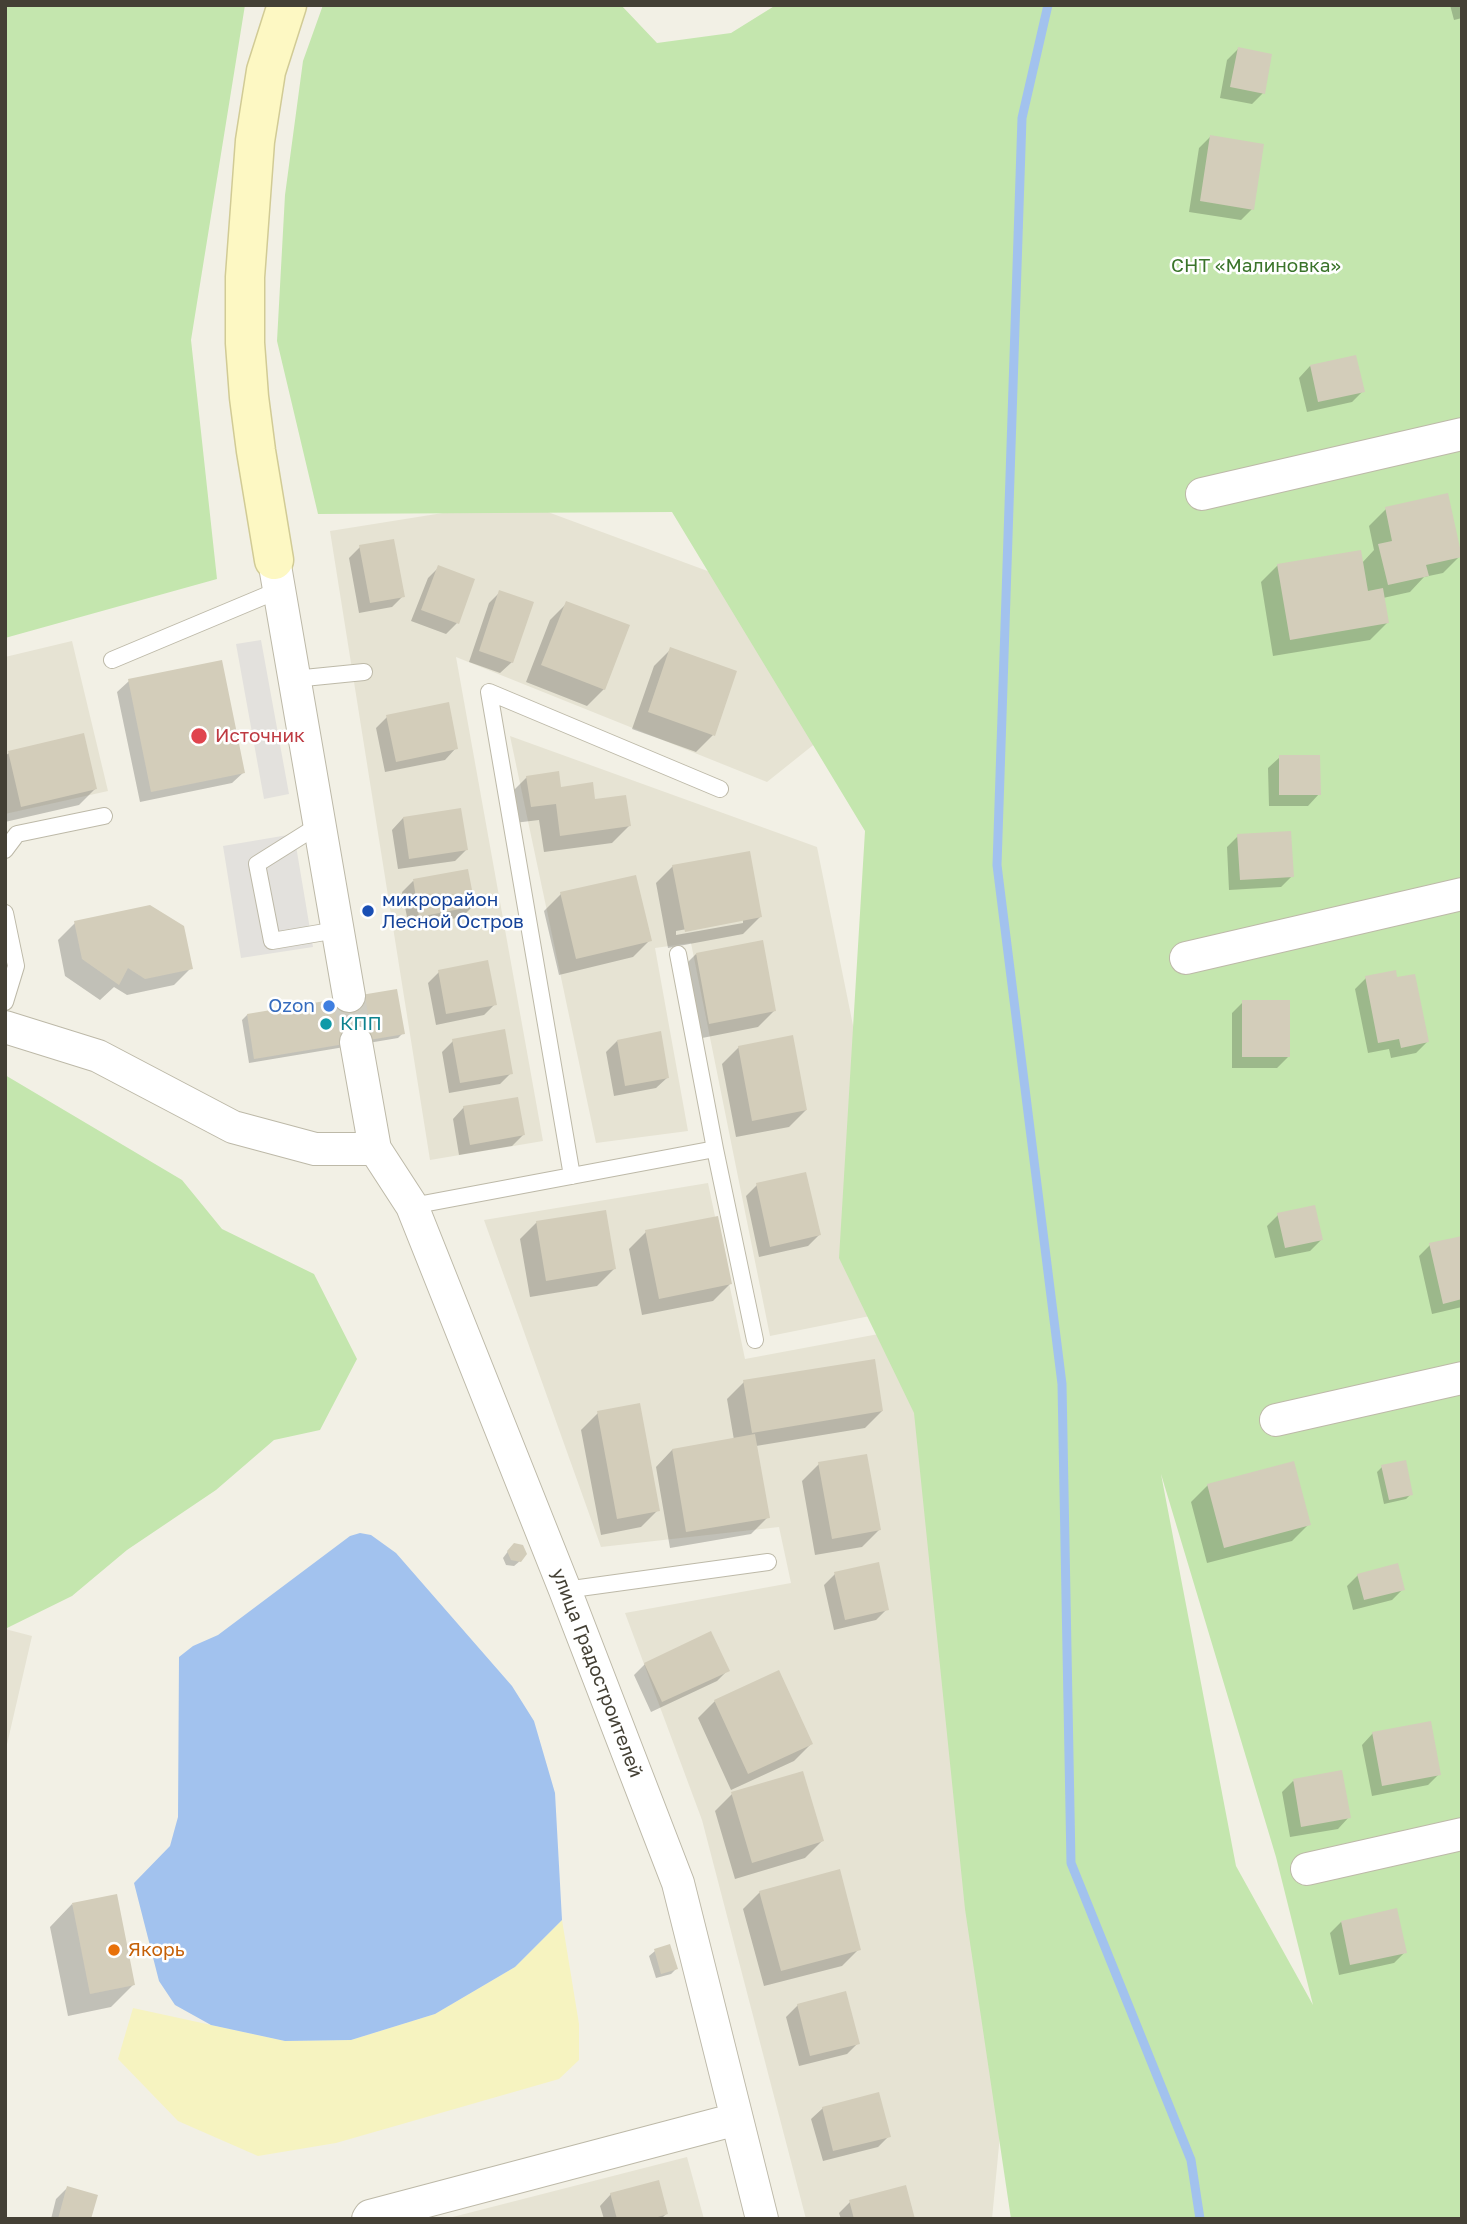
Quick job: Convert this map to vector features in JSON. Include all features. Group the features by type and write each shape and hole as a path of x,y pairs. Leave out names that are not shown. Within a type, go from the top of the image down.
{"street":[{"path":"288,5 267,71 255,141 245,277 245,343 256,451 349,996"},
{"path":"1202,494 1462,434"},
{"path":"1186,958 1462,894"},
{"path":"5,1027 98,1056 233,1126 315,1149 375,1149 356,1042"},
{"name":"улица Градостроителей","path":"375,1149 412,1206 678,1883 762,2219"},
{"path":"1276,1420 1462,1378"},
{"path":"1307,1869 1462,1834"},
{"path":"368,2219 370,2216 737,2119"}],"lane":[{"path":"113,660 277,575"},
{"path":"294,679 364,672"},
{"path":"572,1176 489,692 720,789"},
{"path":"5,850 17,834 104,816"},
{"path":"319,825 257,864 272,941 337,930"},
{"path":"5,913 16,966 5,1002"},
{"path":"678,954 755,1340"},
{"path":"412,1206 715,1149"},
{"path":"565,1590 768,1562"}],"shaded area":[{"path":"518,501 824,614 832,730 767,782 456,657 543,1141 430,1160 330,531"},
{"path":"261,640 289,794 264,799 236,644"},
{"path":"72,641 108,791 5,814 5,657"},
{"path":"510,736 817,847 910,1308 770,1336 691,943 655,948 688,1131 596,1143"},
{"path":"294,834 313,947 241,958 223,846"},
{"path":"708,1183 745,1359 916,1327 1013,1998 992,2219 806,2219 702,1820 625,1613 791,1583 779,1527 601,1547 484,1220"},
{"path":"5,1629 32,1636 5,1753"},
{"path":"687,2157 704,2219 445,2219"}],"green space":[{"path":"5,5 245,5 191,340 217,579 5,638"},
{"name":"СНТ «Малиновка»","path":"323,5 621,5 657,43 731,33 776,5 1462,5 1462,2219 1011,2219 965,1909 914,1413 839,1258 865,831 672,512 318,514 277,341 285,195 303,61","holes":["1161,1474 1276,1857 1313,2005 1236,1866"]},
{"path":"5,1075 182,1180 222,1229 314,1274 357,1359 320,1430 274,1440 216,1490 127,1550 72,1596 5,1629"}],"sand":[{"path":"562,1920 579,2024 579,2060 559,2079 336,2143 258,2156 178,2121 118,2059 133,2008 285,2041 351,2040 435,2014 515,1967"}],"water":[{"path":"360,1533 371,1535 396,1553 512,1686 534,1721 555,1793 562,1920 515,1967 435,2014 351,2040 285,2041 211,2025 175,2005 159,1981 134,1883 170,1846 178,1817 179,1657 193,1646 218,1635 350,1536"}],"building":[{"path":"1238,47 1272,54 1265,94 1230,87"},
{"path":"1210,135 1264,144 1254,210 1200,201"},
{"path":"1356,355 1365,392 1318,402 1310,365"},
{"path":"1448,493 1462,557 1426,565 1429,576 1388,585 1378,544 1392,541 1385,507"},
{"path":"394,539 405,597 370,603 359,545"},
{"path":"1361,550 1368,591 1383,588 1389,623 1290,640 1277,564"},
{"path":"438,565 475,579 459,624 421,610"},
{"path":"499,590 534,602 513,663 479,651"},
{"path":"566,601 630,625 605,690 541,665"},
{"path":"670,647 737,671 715,736 648,712"},
{"path":"222,660 245,773 151,792 128,679"},
{"path":"449,702 458,749 396,762 386,715"},
{"path":"84,733 97,789 21,807 8,751"},
{"path":"1279,755 1320,755 1321,795 1279,795"},
{"path":"559,771 561,787 593,782 595,799 626,795 631,826 560,836 556,804 531,807 526,776"},
{"path":"461,808 468,850 409,859 403,817"},
{"path":"1291,831 1294,877 1240,880 1237,834"},
{"path":"750,851 762,917 685,932 672,865"},
{"path":"468,869 475,906 419,917 413,879"},
{"path":"636,875 652,941 576,959 560,892"},
{"path":"150,905 184,926 193,969 145,979 128,968 119,985 82,959 74,921"},
{"path":"763,940 776,1011 709,1024 696,953"},
{"path":"488,960 497,1005 446,1014 438,970"},
{"path":"1396,970 1397,977 1415,974 1429,1042 1401,1048 1399,1039 1378,1043 1365,976"},
{"name":"КПП","path":"397,989 405,1034 254,1059 247,1014"},
{"path":"1242,1000 1290,1000 1290,1057 1242,1057"},
{"path":"505,1029 513,1074 460,1083 452,1039"},
{"path":"661,1031 669,1078 625,1086 617,1040"},
{"path":"793,1035 807,1110 752,1121 738,1046"},
{"path":"518,1097 525,1135 470,1145 463,1106"},
{"path":"806,1172 821,1235 770,1247 756,1183"},
{"path":"1315,1205 1323,1240 1285,1248 1277,1213"},
{"path":"606,1210 616,1269 546,1281 536,1221"},
{"path":"718,1216 732,1284 659,1299 645,1230"},
{"path":"1462,1236 1462,1299 1443,1304 1429,1243"},
{"path":"875,1359 883,1411 752,1433 743,1380"},
{"path":"640,1403 660,1511 617,1519 597,1411"},
{"path":"755,1434 770,1518 686,1532 672,1449"},
{"path":"867,1454 881,1530 832,1539 818,1462"},
{"path":"1406,1460 1413,1495 1389,1500 1381,1465"},
{"path":"1294,1461 1311,1525 1224,1548 1207,1484"},
{"path":"514,1543 523,1545 527,1554 521,1562 511,1560 507,1551"},
{"path":"879,1562 889,1610 845,1620 834,1572"},
{"path":"1398,1563 1405,1590 1364,1600 1357,1574"},
{"path":"711,1631 730,1671 662,1702 644,1663"},
{"path":"779,1670 813,1744 748,1774 714,1700"},
{"path":"1431,1721 1441,1775 1382,1786 1372,1732"},
{"path":"1342,1770 1351,1818 1301,1827 1293,1779"},
{"path":"803,1771 824,1841 752,1863 731,1792"},
{"path":"840,1869 861,1950 781,1971 759,1891"},
{"path":"117,1894 135,1985 90,1994 72,1903"},
{"path":"1397,1908 1407,1953 1350,1965 1341,1921"},
{"path":"670,1944 678,1969 661,1974 654,1949"},
{"path":"846,1991 860,2044 810,2056 797,2004"},
{"path":"879,2092 891,2137 833,2151 822,2107"},
{"path":"659,2180 668,2214 651,2219 617,2219 610,2193"},
{"path":"906,2185 915,2219 854,2219 849,2200"},
{"path":"67,2186 98,2195 91,2219 58,2219"}],"waterway":[{"path":"1048,5 1022,118 997,865 1062,1384 1071,1863 1191,2160 1200,2219"}],"tunnel":[{"path":"349,996 356,1042"}],"place":[{"name":"Источник","path":"199,736"},
{"name":"микрорайон Лесной Остров","path":"368,911"},
{"name":"Ozon","path":"329,1006"},
{"name":"КПП","path":"326,1024"},
{"name":"Якорь","path":"114,1950"}]}
